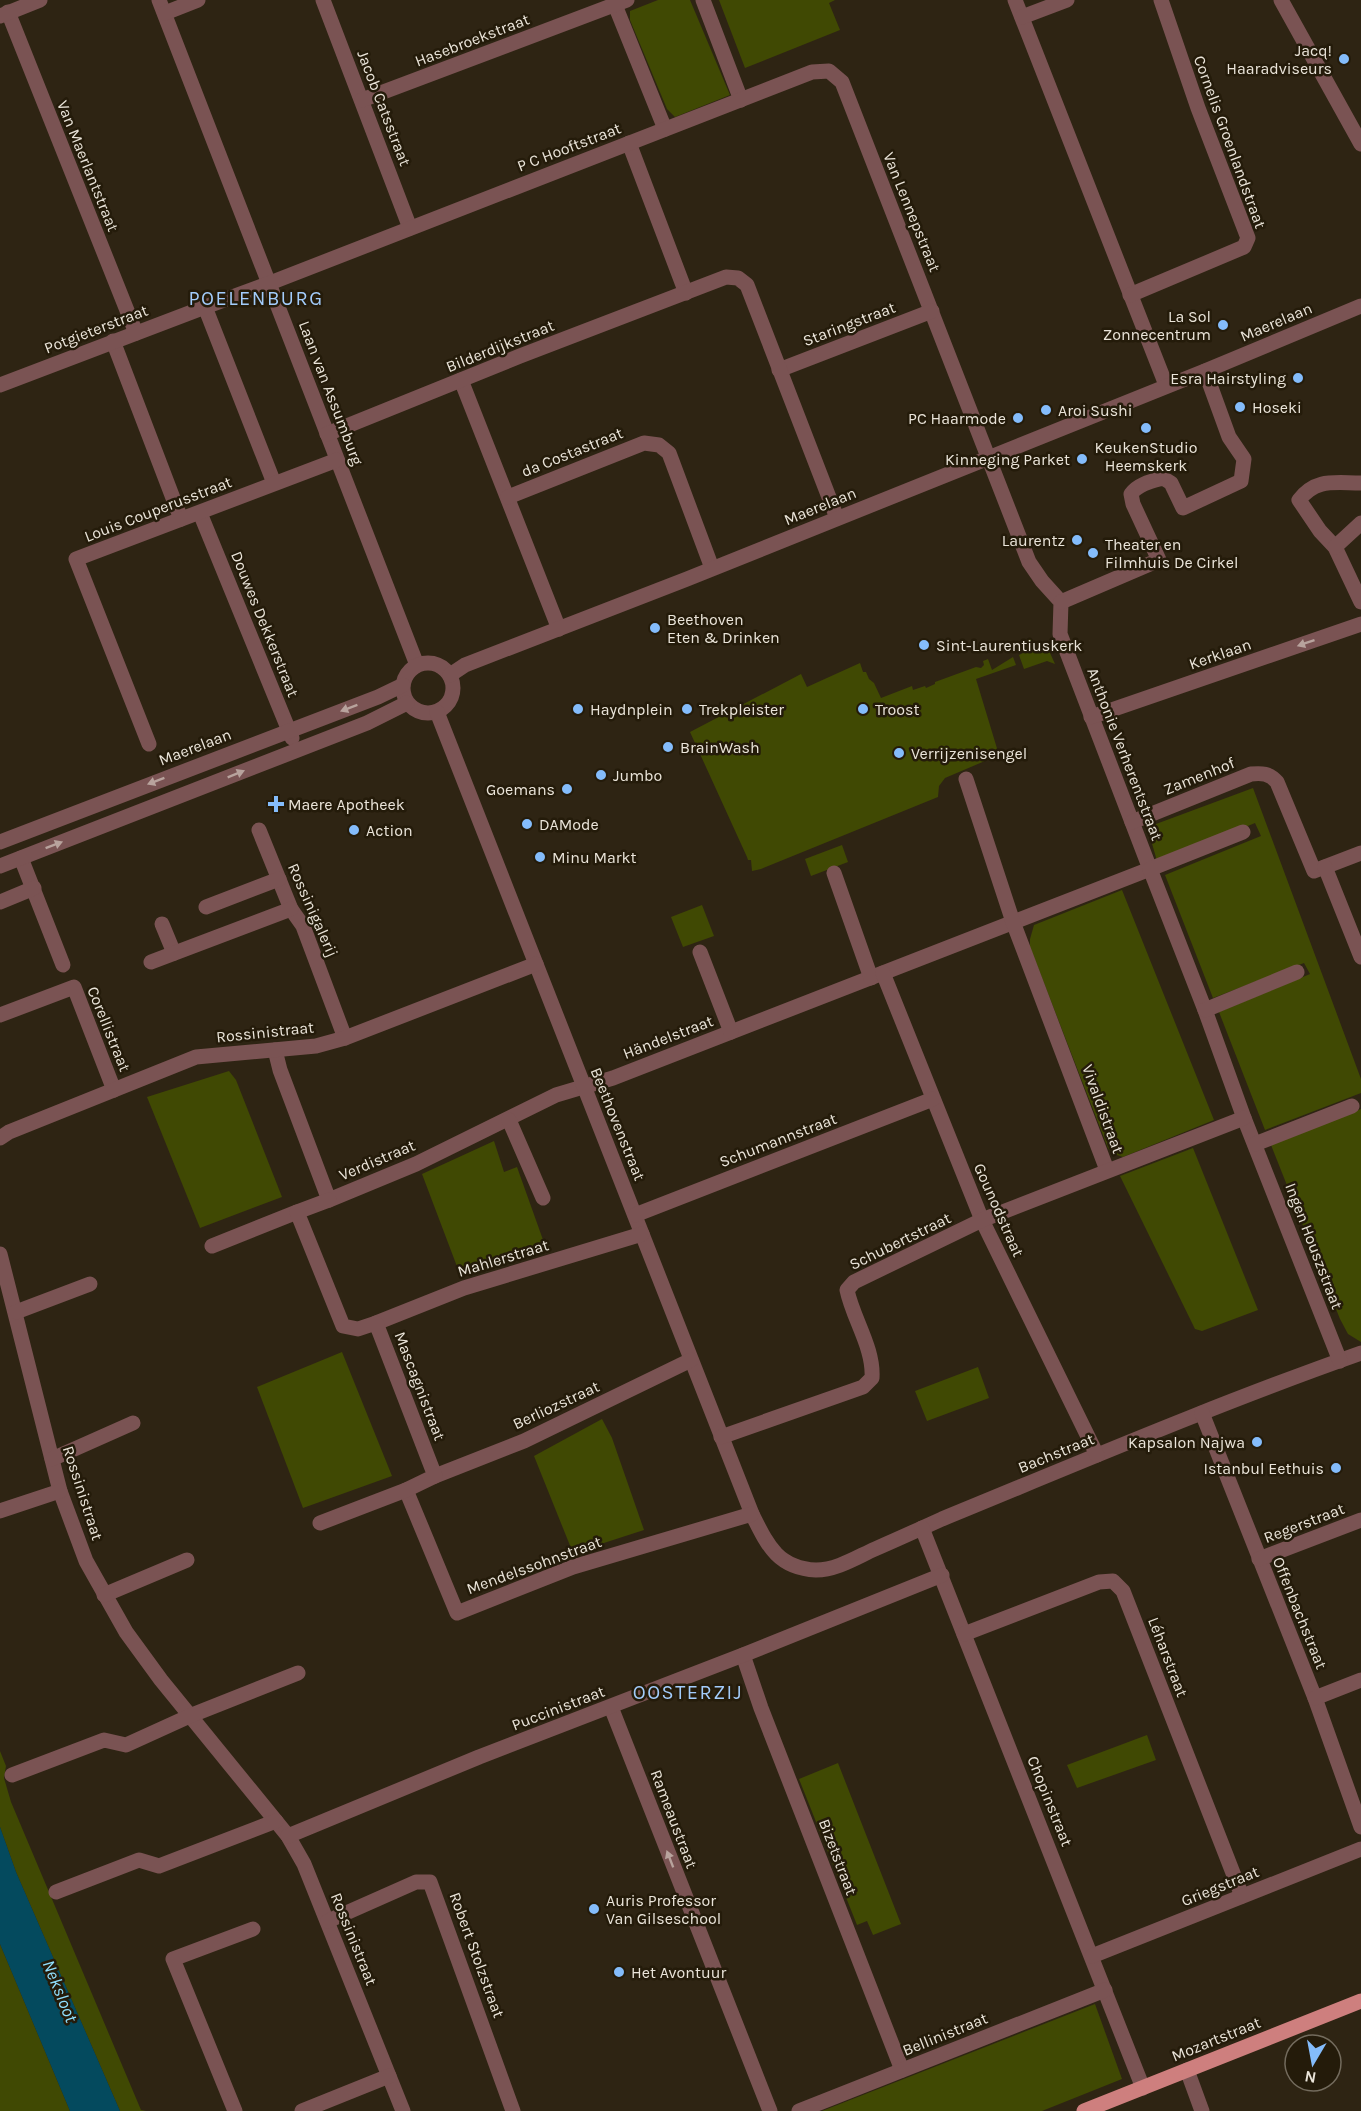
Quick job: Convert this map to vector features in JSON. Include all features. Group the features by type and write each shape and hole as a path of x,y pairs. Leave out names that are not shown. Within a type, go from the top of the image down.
{"main road":[{"name":"Mozartstraat","path":"1084,2111 1361,2001"}],"street":[{"path":"4,14 40,0"},
{"path":"162,7 198,0"},
{"name":"Jacob Catsstraat","path":"323,0 410,228"},
{"path":"703,0 741,100"},
{"path":"1015,0 1166,385"},
{"path":"1022,17 1067,0"},
{"name":"Cornelis Groenlandstraat","path":"1130,295 1244,247 1248,238 1198,108 1161,0"},
{"path":"1281,0 1361,144"},
{"path":"621,2 665,129"},
{"name":"Hasebroekstraat","path":"362,100 621,2"},
{"name":"Laan van Assumburg","path":"162,7 417,665"},
{"name":"Van Maerlantstraat","path":"4,14 136,333"},
{"name":"Van Lennepstraat","path":"741,100 812,72 830,71 842,82 988,457"},
{"name":"P C Hooftstraat","path":"270,283 741,100"},
{"path":"629,143 686,292"},
{"name":"Bilderdijkstraat","path":"327,434 686,292 726,277 738,278 747,285 837,518"},
{"name":"Potgieterstraat","path":"1,382 270,283"},
{"name":"Maerelaan","path":"450,675 465,665 1205,371 1361,306"},
{"path":"205,307 274,483"},
{"name":"Staringstraat","path":"779,370 932,311"},
{"path":"113,341 181,519"},
{"path":"988,457 1029,562 1061,602 1159,560 1133,504 1131,494 1135,489 1163,478 1171,483 1182,508 1241,481 1244,459 1229,437 1205,371"},
{"path":"460,380 559,629"},
{"name":"da Costastraat","path":"508,497 644,443 659,445 669,453 712,568"},
{"name":"Louis Couperusstraat","path":"149,744 76,559 337,460"},
{"path":"1361,483 1319,484 1307,489 1299,500 1320,531 1335,547 1361,602"},
{"name":"Douwes Dekkerstraat","path":"200,513 296,749"},
{"path":"1335,547 1361,523"},
{"name":"Anthonie Verherentstraat","path":"1061,602 1060,634 1150,869"},
{"name":"Kerklaan","path":"1091,717 1361,624"},
{"path":"435,664 450,675 453,682 452,696 444,709 421,713 407,703 403,694 403,685 407,673 417,665 435,664"},
{"name":"Maerelaan","path":"1,839 378,697 403,685"},
{"path":"10,862 367,723 407,703"},
{"name":"Beethovenstraat","path":"437,712 721,1437 752,1514 770,1548"},
{"name":"Zamenhof","path":"1132,822 1251,774 1262,773 1271,776 1277,782 1314,871 1325,867"},
{"path":"966,779 1014,922"},
{"name":"Rossinigalerij","path":"259,830 291,909 303,926 345,1038"},
{"path":"1150,869 1243,832"},
{"path":"1,839 10,862 34,888 63,965"},
{"path":"1361,853 1325,867 1361,957"},
{"name":"Händelstraat","path":"584,1086 613,1078 1150,869"},
{"name":"Ingen Houszstraat","path":"1150,869 1244,1118 1340,1361"},
{"path":"834,873 877,975"},
{"path":"206,907 279,879"},
{"path":"0,902 34,888"},
{"path":"152,962 291,909"},
{"name":"Vivaldistraat","path":"1014,922 1107,1170 1244,1118"},
{"path":"162,924 174,953"},
{"name":"Händelstraat","path":"700,952 731,1032"},
{"name":"Rossinistraat","path":"0,1138 9,1132 195,1058 316,1046 345,1038 536,964"},
{"path":"1205,1010 1297,972"},
{"name":"Gounodstraat","path":"877,975 933,1099 982,1220 1097,1455"},
{"name":"Corellistraat","path":"0,1016 74,987 114,1090"},
{"name":"Verdistraat","path":"275,1050 280,1070 329,1200 416,1164 556,1095 584,1086"},
{"name":"Schumannstraat","path":"635,1215 933,1099"},
{"path":"1255,1144 1352,1106"},
{"path":"508,1120 543,1198"},
{"name":"Schubertstraat","path":"721,1437 863,1387 872,1378 873,1365 849,1302 847,1290 854,1282 982,1220 1107,1170"},
{"path":"212,1246 329,1200"},
{"name":"Mascagnistraat","path":"297,1212 343,1326 358,1329 376,1323 435,1476"},
{"name":"Mahlerstraat","path":"376,1323 464,1288 642,1234"},
{"name":"Rossinistraat","path":"0,1254 60,1491 86,1561 126,1632 161,1680 192,1715 288,1836 304,1864 328,1921 403,2111"},
{"path":"15,1312 90,1284"},
{"name":"Bachstraat","path":"770,1548 784,1561 798,1567 817,1570 835,1567 1097,1455 1361,1353"},
{"name":"Berliozstraat","path":"435,1476 524,1441 691,1360"},
{"name":"Offenbachstraat","path":"1202,1413 1315,1698 1361,1827"},
{"path":"52,1459 133,1423"},
{"path":"320,1523 406,1490 435,1476"},
{"name":"Mendelssohnstraat","path":"406,1490 457,1613 573,1567 752,1514"},
{"path":"0,1511 60,1491"},
{"name":"Regerstraat","path":"1259,1559 1361,1520"},
{"name":"Chopinstraat","path":"922,1528 1143,2088"},
{"path":"104,1595 187,1560"},
{"name":"Puccinistraat","path":"288,1836 479,1757 942,1575"},
{"name":"Léharstraat","path":"964,1634 1100,1582 1113,1581 1123,1591 1242,1896"},
{"name":"Bizetstraat","path":"743,1655 761,1708 902,2070"},
{"path":"12,1775 104,1740 126,1745 192,1715 298,1673"},
{"path":"1315,1698 1361,1680"},
{"name":"Rameaustraat","path":"611,1707 770,2111"},
{"path":"56,1892 139,1860 159,1866 276,1821"},
{"name":"Griegstraat","path":"1092,1956 1361,1849"},
{"name":"Robert Stolzstraat","path":"328,1921 416,1882 430,1882 513,2111"},
{"path":"235,2111 174,1959 253,1929"},
{"name":"Bellinistraat","path":"799,2111 1105,1990"},
{"path":"1187,2070 1202,2111"},
{"path":"302,2111 389,2076"}],"green space":[{"path":"658,0 690,0 730,95 675,117 667,109 630,20 630,11"},
{"path":"719,0 835,0 829,3 840,30 745,68"},
{"path":"1031,639 1035,648 1046,644 1055,664 1047,661 1024,669 1019,655 1023,653 1020,644"},
{"path":"1013,657 1016,665 976,679 999,755 945,778 939,786 938,797 752,871 751,860 748,860 690,732 801,674 807,687 860,663 863,672 866,672 874,683 881,698 912,686 913,690 925,686 926,688 935,682 976,667 981,668 984,665 983,661 988,659 992,670"},
{"path":"1253,788 1361,1079 1361,1093 1265,1130 1219,1012 1310,974 1304,963 1213,998 1165,875 1261,836 1255,823 1171,858 1157,861 1149,833 1156,824"},
{"path":"842,845 848,862 811,876 805,859"},
{"path":"1122,890 1214,1120 1123,1157 1114,1154 1108,1148 1030,947 1034,925"},
{"path":"702,905 714,936 683,947 671,917"},
{"path":"229,1071 236,1080 282,1197 200,1228 147,1097"},
{"path":"1361,1109 1361,1342 1348,1334 1340,1319 1271,1145"},
{"path":"494,1141 504,1172 517,1167 547,1251 461,1277 422,1174"},
{"path":"1193,1148 1258,1310 1202,1331 1195,1329 1120,1176"},
{"path":"342,1352 392,1476 303,1508 257,1387"},
{"path":"978,1367 989,1398 927,1421 915,1391"},
{"path":"602,1419 612,1438 644,1530 573,1553 534,1456"},
{"path":"1147,1735 1156,1760 1077,1788 1067,1765"},
{"path":"0,1751 6,1766 4,1778 11,1802 141,2110 146,2111 120,2111 16,1872 0,1827"},
{"path":"838,1763 901,1924 873,1935 867,1921 857,1925 799,1779"},
{"path":"0,1944 70,2111 0,2111"},
{"path":"1095,2004 1122,2079 1042,2111 822,2111"}],"water":[{"name":"Neksloot","path":"0,1827 16,1872 120,2111 70,2111 0,1944"}],"place":[{"name":"Jacq! Haaradviseurs","path":"1344,59"},
{"name":"La Sol Zonnecentrum","path":"1223,325"},
{"name":"Esra Hairstyling","path":"1298,378"},
{"name":"Hoseki","path":"1240,407"},
{"name":"Aroi Sushi","path":"1046,410"},
{"name":"PC Haarmode","path":"1018,418"},
{"name":"KeukenStudio Heemskerk","path":"1146,428"},
{"name":"Kinneging Parket","path":"1082,459"},
{"name":"Laurentz","path":"1077,540"},
{"name":"Theater en Filmhuis De Cirkel","path":"1093,553"},
{"name":"Beethoven Eten & Drinken","path":"655,628"},
{"name":"Sint-Laurentiuskerk","path":"924,645"},
{"name":"Haydnplein","path":"578,709"},
{"name":"Trekpleister","path":"687,709"},
{"name":"Troost","path":"863,709"},
{"name":"BrainWash","path":"668,747"},
{"name":"Verrijzenisengel","path":"899,753"},
{"name":"Jumbo","path":"601,775"},
{"name":"Goemans","path":"567,789"},
{"name":"Maere Apotheek","path":"276,804"},
{"name":"DAMode","path":"527,824"},
{"name":"Action","path":"354,830"},
{"name":"Minu Markt","path":"540,857"},
{"name":"Kapsalon Najwa","path":"1257,1442"},
{"name":"Istanbul Eethuis","path":"1336,1468"},
{"name":"Auris Professor Van Gilseschool","path":"594,1909"},
{"name":"Het Avontuur","path":"619,1972"}],"district":[{"name":"POELENBURG","path":"256,298"},
{"name":"OOSTERZIJ","path":"688,1692"}]}
